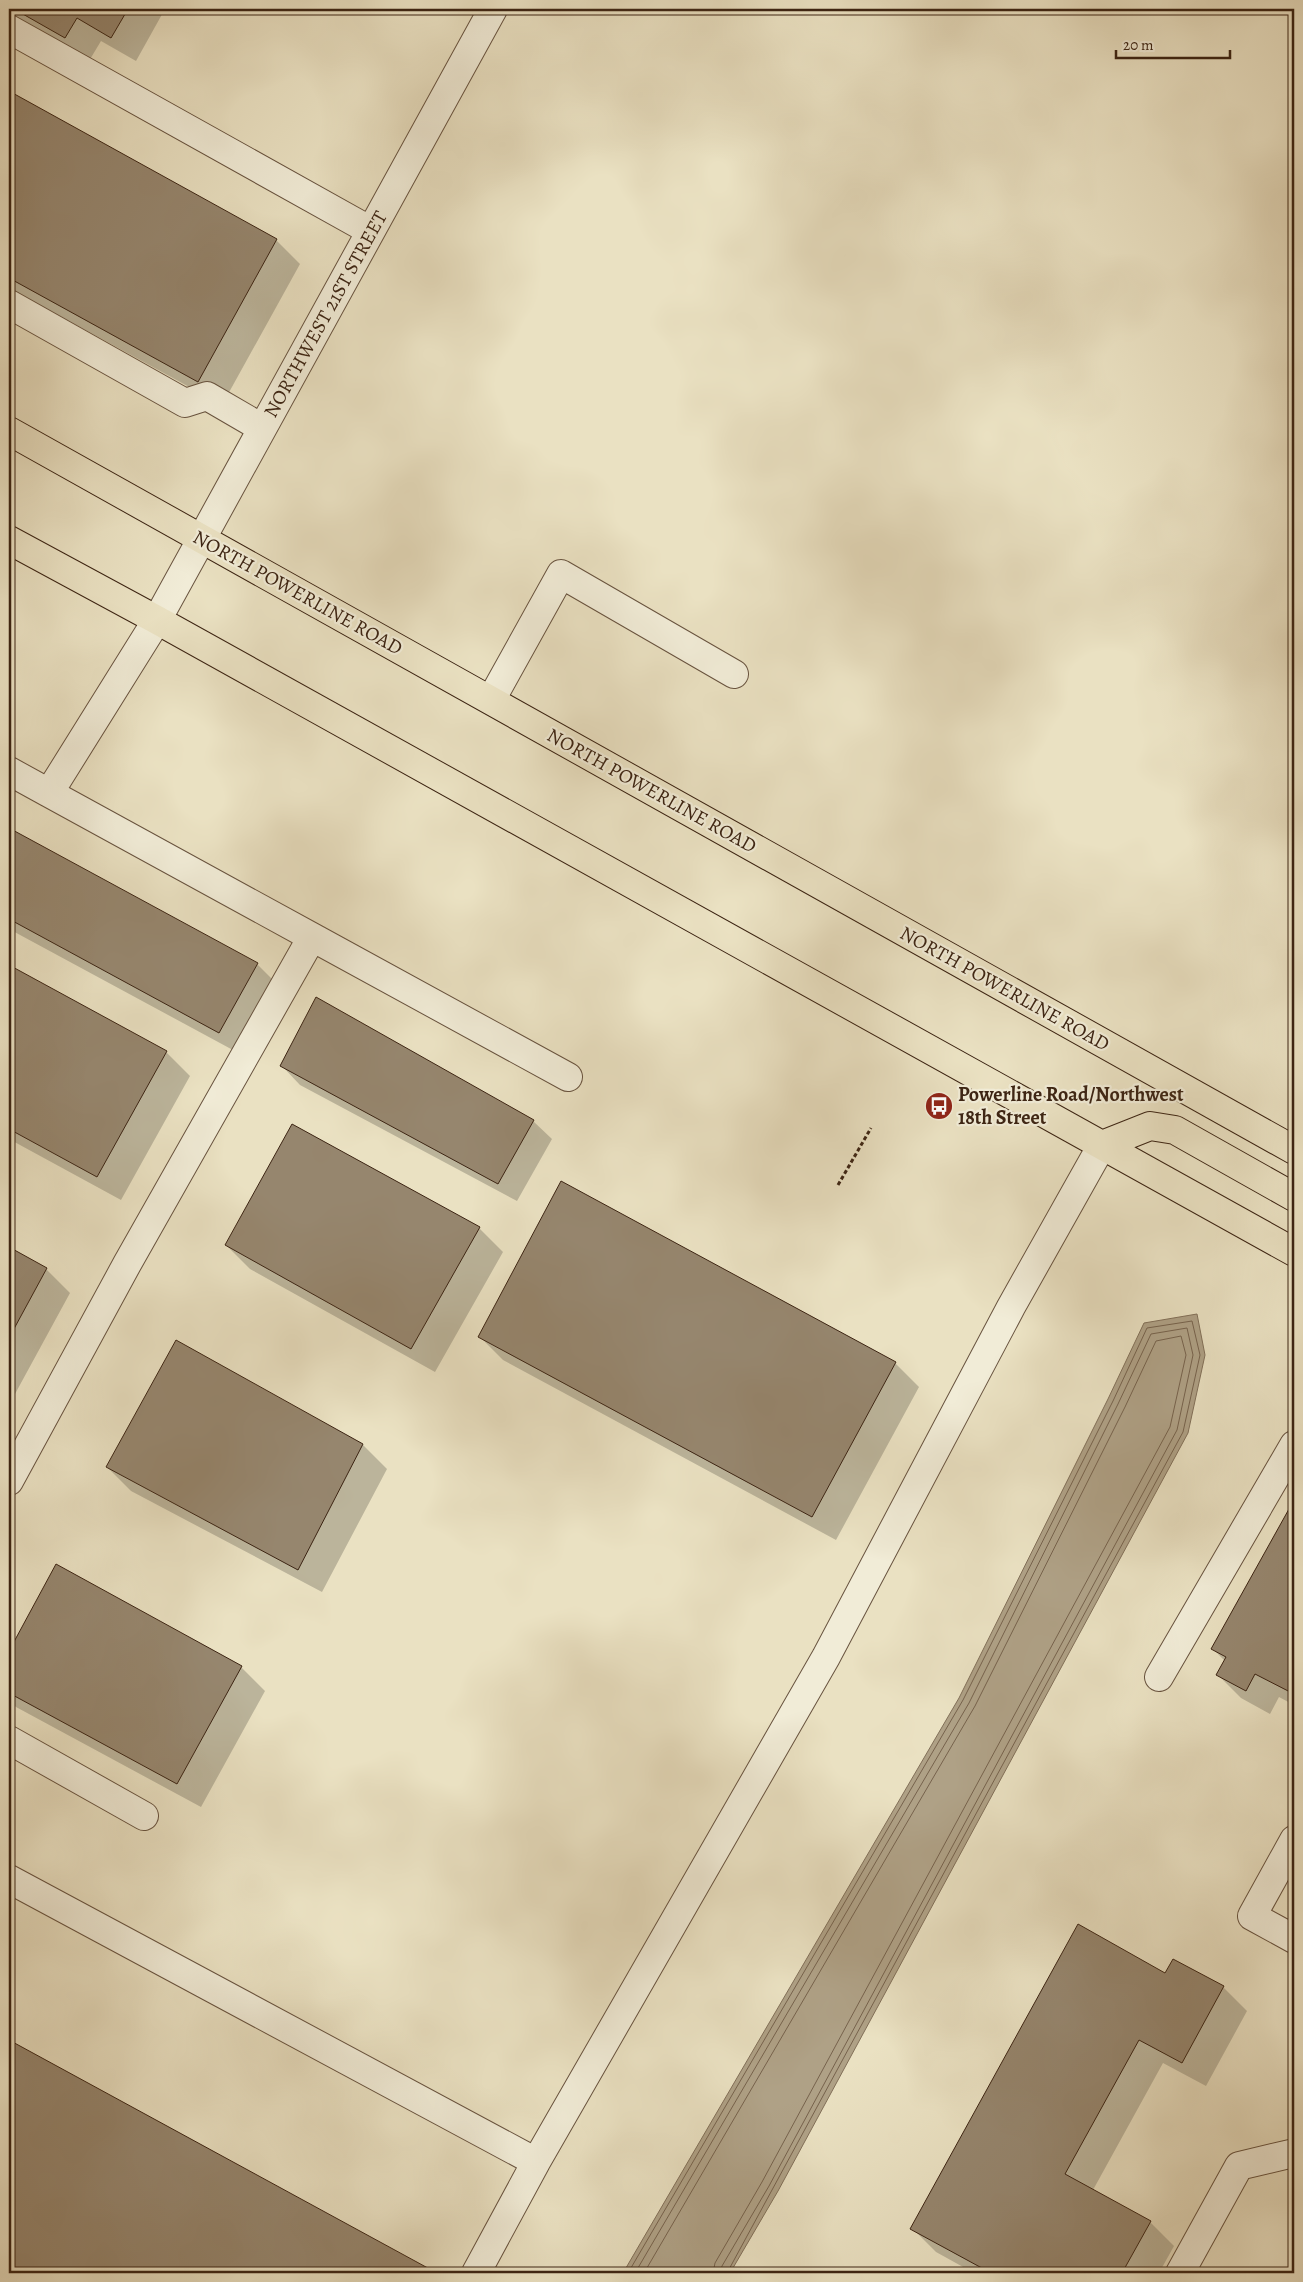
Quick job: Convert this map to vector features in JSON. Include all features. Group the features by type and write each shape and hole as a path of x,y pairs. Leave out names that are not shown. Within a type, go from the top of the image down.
{"main road":[{"name":"NORTH POWERLINE ROAD","path":"9,431 1294,1150"},
{"path":"9,540 157,620 1294,1252"},
{"path":"1102,1145 1150,1126 1175,1130 1294,1196"}],"street":[{"name":"NORTHWEST 21ST STREET","path":"49,793 157,620 493,9"},
{"path":"9,30 371,231"},
{"path":"9,304 185,404 206,396 262,428"},
{"path":"491,700 561,574 734,674"},
{"path":"9,771 568,1077"},
{"path":"9,1481 127,1264 312,938"},
{"path":"476,2273 536,2162 826,1657 997,1333 1102,1145"},
{"path":"1159,1677 1294,1445"},
{"path":"9,1740 144,1816"},
{"path":"1294,1840 1252,1916 1294,1939"},
{"path":"9,1879 536,2162"},
{"path":"1180,2273 1239,2166 1294,2153"}],"path":[{"path":"838,1185 871,1128"}],"water":[{"path":"1197,1314 1205,1355 1188,1433 778,2191 730,2273 623,2273 959,1698 1144,1323"}],"building":[{"path":"14,9 128,9 111,38 77,18 65,38"},
{"path":"9,91 277,239 198,382 9,278"},
{"path":"9,828 258,963 219,1033 9,919"},
{"path":"9,965 167,1051 97,1177 9,1129"},
{"path":"316,997 534,1120 498,1184 280,1066"},
{"path":"292,1124 480,1227 411,1349 225,1245"},
{"path":"561,1181 896,1362 812,1517 478,1337"},
{"path":"9,1247 47,1268 9,1338"},
{"path":"176,1340 363,1444 298,1570 106,1467"},
{"path":"1294,1500 1294,1694 1255,1674 1246,1691 1216,1675 1226,1657 1211,1649"},
{"path":"56,1564 242,1666 177,1784 9,1693 9,1651"},
{"path":"1078,1924 1165,1973 1173,1959 1224,1986 1182,2063 1139,2040 1065,2174 1151,2221 1122,2273 991,2273 910,2229"},
{"path":"9,2040 437,2273 9,2273"}],"place":[{"name":"Powerline Road/Northwest 18th Street","path":"939,1106"}]}
